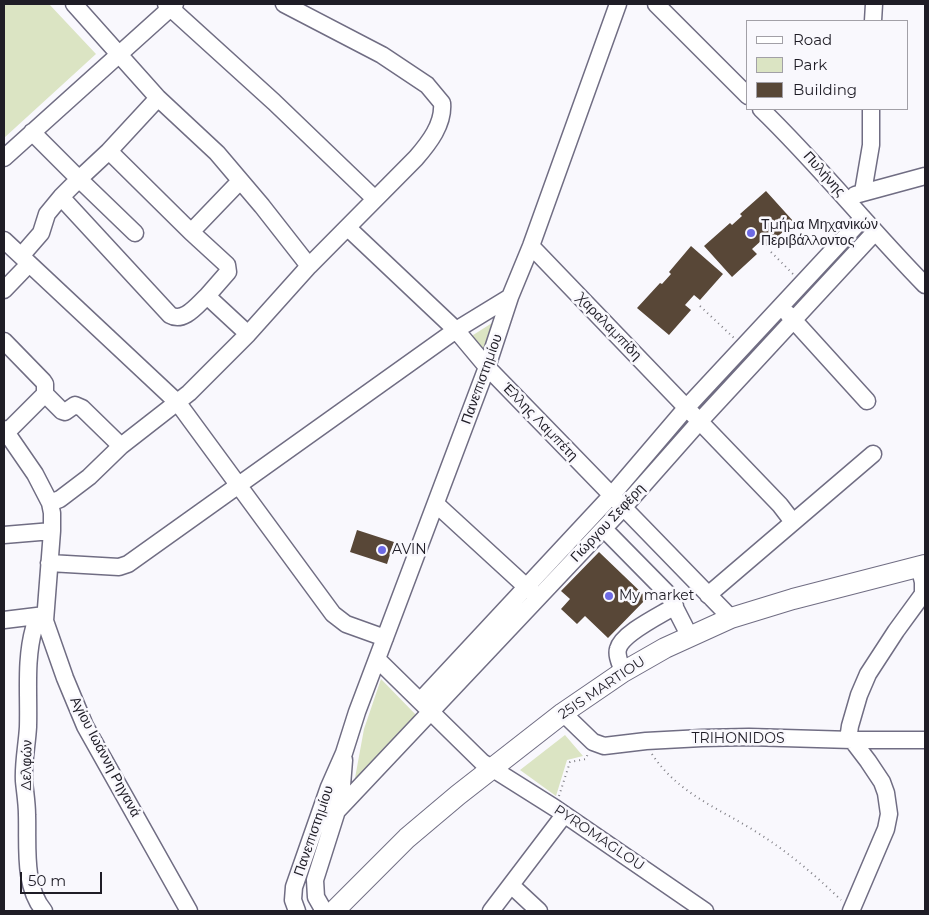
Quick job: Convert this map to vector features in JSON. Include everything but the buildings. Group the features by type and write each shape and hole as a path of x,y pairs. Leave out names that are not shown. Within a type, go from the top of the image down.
{"main road":[{"name":"25IS MARTIOU","path":"334,911 407,838 491,768 563,713 623,672 665,648 731,618 793,599 922,565"}],"street":[{"path":"74,4 158,98 217,153 309,266"},
{"path":"50,503 60,499 75,488 121,446 178,403 248,334 309,266 426,147 432,137 442,112 441,99 427,85 382,55 284,4"},
{"name":"Πανεπιστημίου","path":"297,911 293,900 294,887 329,787 344,753 357,712 487,367 510,297 531,246 618,4"},
{"path":"656,4 746,94"},
{"path":"873,20 874,4"},
{"path":"4,158 120,54 171,5 375,199"},
{"path":"4,290 25,260 41,233 48,214 61,197 158,98"},
{"name":"Πυλήνης","path":"762,110 785,132 925,285"},
{"path":"863,192 871,145 871,110"},
{"path":"32,132 135,234"},
{"path":"61,197 170,315 177,318 184,316 207,296 228,272 228,268 109,150"},
{"path":"846,198 925,176"},
{"path":"191,232 240,181"},
{"name":"Γιώργου Σεφέρη","path":"533,593 611,496 687,407 863,218"},
{"name":"Έλλης Λαμπέτη","path":"348,228 456,330 487,367 731,618"},
{"name":"Γιώργου Σεφέρη","path":"338,811 426,706 533,593 623,508 700,421 875,232"},
{"path":"4,240 178,403 333,614 346,624 385,638"},
{"name":"Χαραλαμπίδη","path":"531,246 687,407 780,505 793,522"},
{"path":"207,296 248,334"},
{"path":"49,563 119,566 128,564 456,330 510,297"},
{"path":"780,306 867,401"},
{"path":"4,341 43,381 45,384 45,394 63,412 75,405 82,408 121,446"},
{"path":"5,431 45,394"},
{"name":"Αγίου Ιωάννη Ρηγανά","path":"5,431 35,474 50,503 52,531 45,618 60,665 85,726 189,911"},
{"path":"708,595 873,454"},
{"path":"436,504 533,593"},
{"path":"604,528 668,594 690,637"},
{"path":"4,535 52,531"},
{"path":"851,911 886,829 889,814 886,793 882,782 849,734 852,718 868,674 923,594 922,565"},
{"path":"623,672 618,655 620,644 627,636 675,606"},
{"path":"4,620 45,618"},
{"name":"Δελφών","path":"44,911 35,897 30,878 26,843 27,809 24,773 27,745 29,650 34,628 45,618"},
{"name":"PYROMAGLOU","path":"377,659 471,752 491,768 560,811 705,911"},
{"path":"563,713 593,742"},
{"name":"TRIHONIDOS","path":"593,742 604,746 646,741 749,737 925,740"},
{"name":"Πανεπιστημίου","path":"324,911 318,904 315,880 338,811 343,782 344,753"},
{"path":"491,911 560,811"},
{"path":"511,884 539,911"}],"path":[{"path":"771,252 802,283"},
{"path":"700,306 744,346"},
{"path":"646,741 654,757 684,788 780,848 820,880 851,911"},
{"path":"560,811 570,762 586,759 593,742"}],"green space":[{"path":"4,4 49,4 96,54 4,138"},
{"path":"492,323 483,350 470,337"},
{"path":"381,679 418,717 353,789 364,729"},
{"path":"565,735 583,756 567,760 556,796 520,770"}],"place":[{"name":"Τμήμα Μηχανικών Περιβάλλοντος","path":"751,233"},
{"name":"AVIN","path":"382,550"},
{"name":"My market","path":"609,596"}]}
